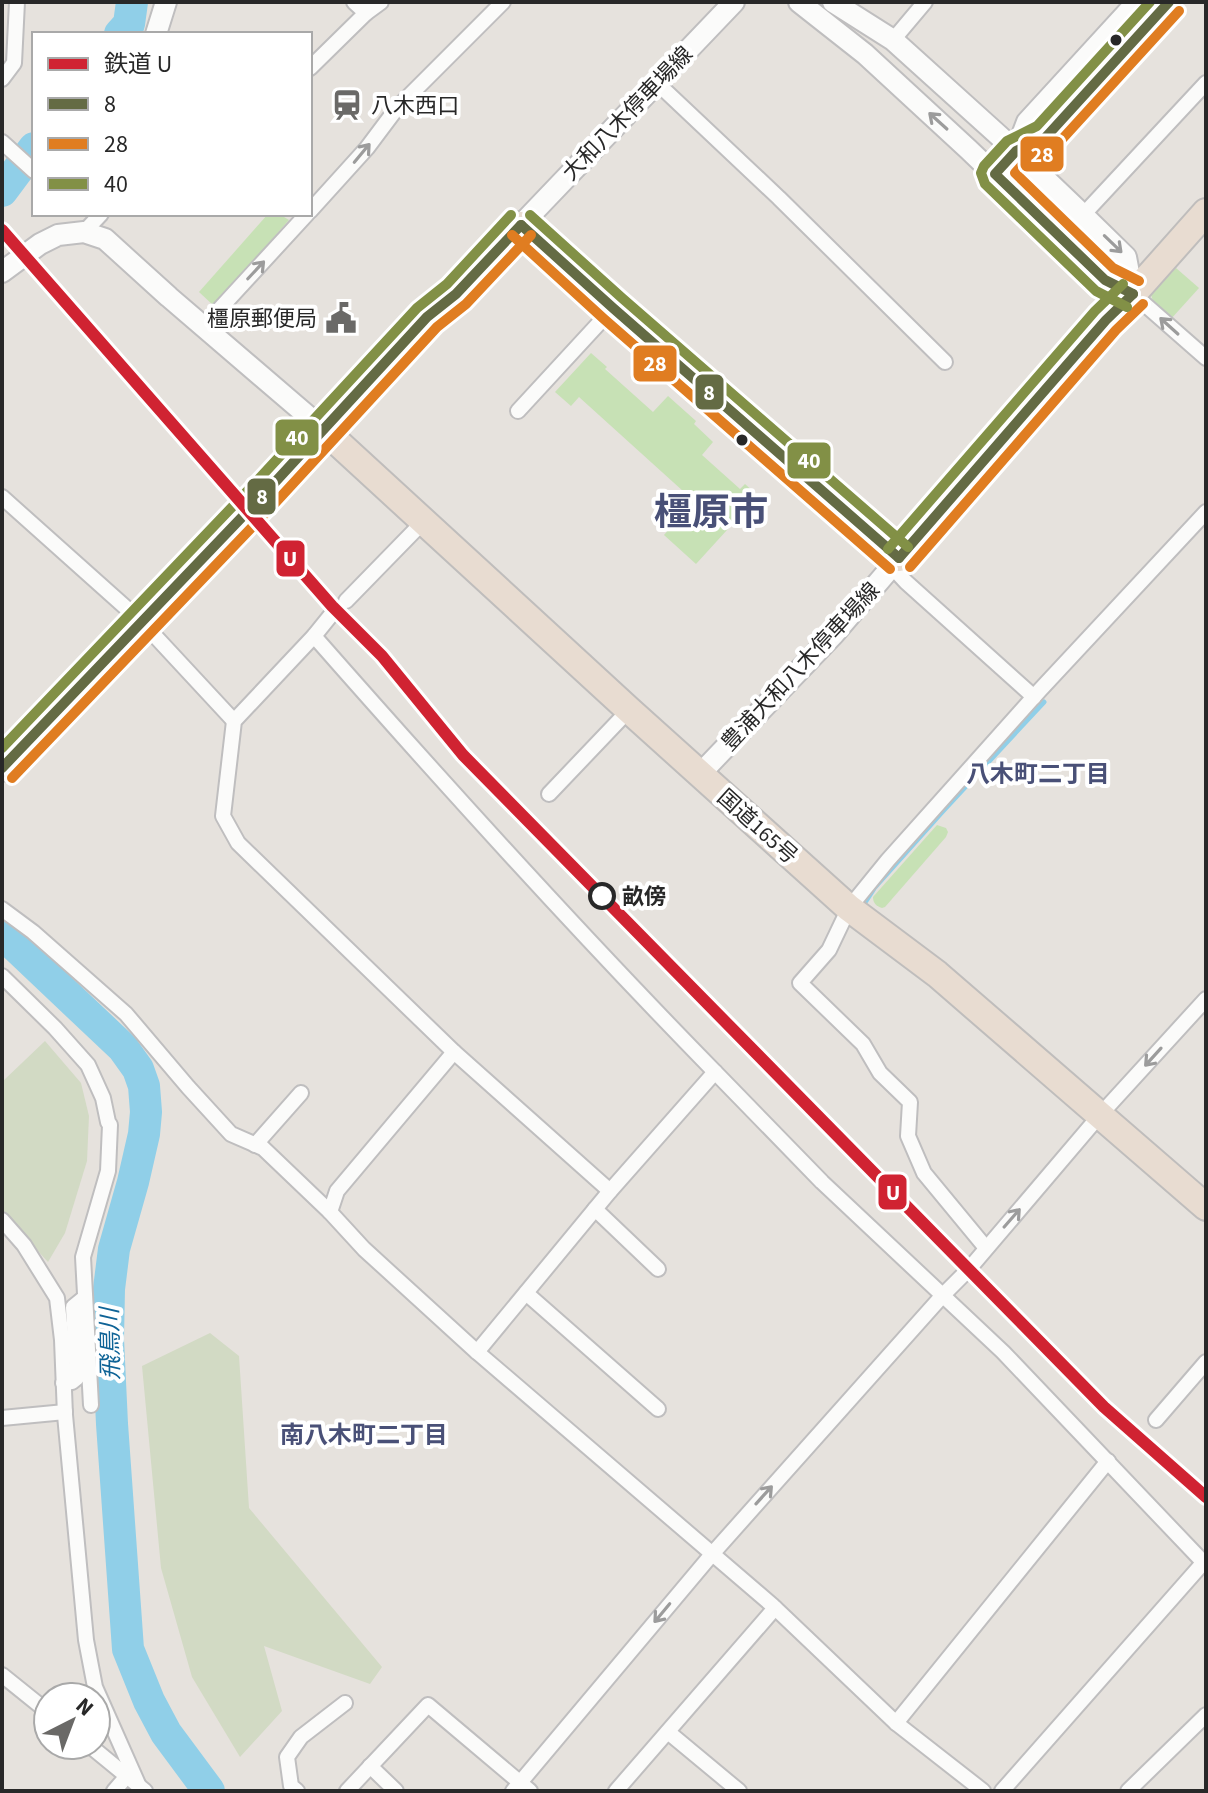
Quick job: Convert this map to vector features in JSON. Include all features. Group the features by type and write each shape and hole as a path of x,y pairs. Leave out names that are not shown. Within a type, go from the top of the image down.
{"highway":[{"path":"2,768 143,623 427,317 456,294 521,225 895,562 1106,320 1206,212"},
{"name":"国道165号","path":"323,429 849,908 937,974 1206,1207"}],"street":[{"path":"2,79 14,63 17,2"},
{"path":"157,32 166,2"},
{"path":"354,2 366,13"},
{"path":"312,66 381,2"},
{"path":"312,210 367,148 397,108 503,2"},
{"name":"大和八木停車場線","path":"521,225 734,2"},
{"path":"799,2 865,54 1105,280 1133,294 1206,358"},
{"path":"833,2 893,40 1083,215 1126,257 1133,294"},
{"path":"893,40 925,2"},
{"path":"995,174 1016,151 1027,122 1137,2"},
{"path":"1016,151 1045,138 1169,2"},
{"path":"656,82 945,362"},
{"path":"1083,215 1206,83"},
{"path":"2,142 32,169"},
{"path":"74,216 84,232"},
{"path":"84,232 99,216"},
{"path":"204,326 306,216"},
{"path":"2,272 40,244 58,235 84,232 105,239 323,429"},
{"path":"518,411 613,308"},
{"path":"2,497 143,623 234,721"},
{"path":"986,1248 924,1173 908,1136 910,1102 880,1073 863,1044 800,983 829,950 849,908 888,860 1206,512"},
{"path":"346,601 424,521"},
{"path":"895,562 906,582 1034,697"},
{"name":"豊浦大和八木停車場線","path":"700,774 834,634 895,562"},
{"path":"331,615 234,721 223,816 238,843 454,1052 610,1191"},
{"path":"314,636 563,914 822,1182 1003,1352 1205,1564 1002,1791"},
{"path":"549,794 629,710"},
{"path":"2,909 33,932 126,1014 231,1134 263,1148 364,1249 477,1352 713,1553 896,1723 983,1791"},
{"path":"3,980 76,1049 88,1065 103,1098 110,1125 108,1171 83,1257 91,1405"},
{"path":"347,1791 428,1705 521,1788 713,1553 1206,999"},
{"path":"330,1212 337,1191 454,1052"},
{"path":"477,1352 610,1191 715,1072"},
{"path":"255,1145 301,1093"},
{"path":"595,1209 658,1269"},
{"path":"2,1220 24,1245 57,1298 86,1640 95,1687 137,1784"},
{"path":"526,1293 658,1409"},
{"path":"63,1383 77,1378 73,1307 84,1298"},
{"path":"1156,1420 1206,1362"},
{"path":"2,1418 65,1412"},
{"path":"896,1723 1108,1461"},
{"path":"616,1791 775,1608"},
{"path":"2,1675 32,1699"},
{"path":"297,1791 291,1786 287,1757 301,1737 345,1703"},
{"path":"1128,1791 1206,1715"},
{"path":"668,1732 739,1791"},
{"path":"109,1761 137,1784"},
{"path":"370,1766 396,1791"},
{"path":"114,1791 137,1784"}],"green space":[{"path":"1144,2 1157,2 1047,124 1040,117"},
{"path":"266,216 282,216 289,220 214,306 199,292"},
{"path":"1176,268 1199,288 1170,320 1155,307 1151,295"},
{"path":"591,353 653,412 668,396 696,421 694,424 713,442 702,455 740,489 745,484 758,496 696,564 664,535 694,501 579,397 571,406 555,392"},
{"path":"937,825 946,828 946,837 885,907 877,905 873,897"},
{"path":"45,1041 81,1083 89,1116 87,1161 65,1233 48,1262 2,1212 2,1082"},
{"path":"210,1333 239,1356 249,1508 382,1667 370,1684 264,1646 282,1711 240,1757 192,1677 161,1568 142,1366"}],"waterway":[{"name":"飛鳥川","path":"122,32 129,24 132,2"},
{"name":"飛鳥川","path":"2,191 32,151"},
{"path":"866,901 942,812 1044,702"},
{"name":"飛鳥川","path":"2,936 123,1048 138,1069 144,1086 144,1134 114,1249 109,1289 112,1424 128,1649 166,1733 209,1791"}],"rail line":[{"name":"U","path":"2,230 332,606 382,656 463,755 1104,1407 1206,1497"}],"transit line":[{"name":"40","path":"1127,307 1096,291 985,184 981,173 1007,141 1037,126 1150,2"},
{"name":"8","path":"1133,294 1105,280 995,174 1016,151 1045,138 1169,2"},
{"name":"28","path":"1139,281 1113,268 1015,173 1024,163 1054,148 1179,11"},
{"name":"40","path":"2,748 417,308 447,284 511,215"},
{"name":"40","path":"530,215 908,547"},
{"name":"8","path":"521,225 899,558"},
{"name":"8","path":"2,768 266,492 427,317 456,294 521,225"},
{"name":"28","path":"512,235 890,569"},
{"name":"28","path":"12,778 276,502 437,327 466,304 531,235"},
{"name":"40","path":"888,549 1095,311 1123,284"},
{"name":"8","path":"899,558 1106,320 1133,294"},
{"name":"28","path":"910,567 1116,330 1143,304"}],"place":[{"name":"八木西口","path":"347,105"},
{"name":"橿原郵便局","path":"341,318"},
{"name":"畝傍","path":"602,896"}],"district":[{"name":"橿原市","path":"711,512"},
{"name":"八木町二丁目","path":"1038,774"},
{"name":"南八木町二丁目","path":"364,1435"}]}
